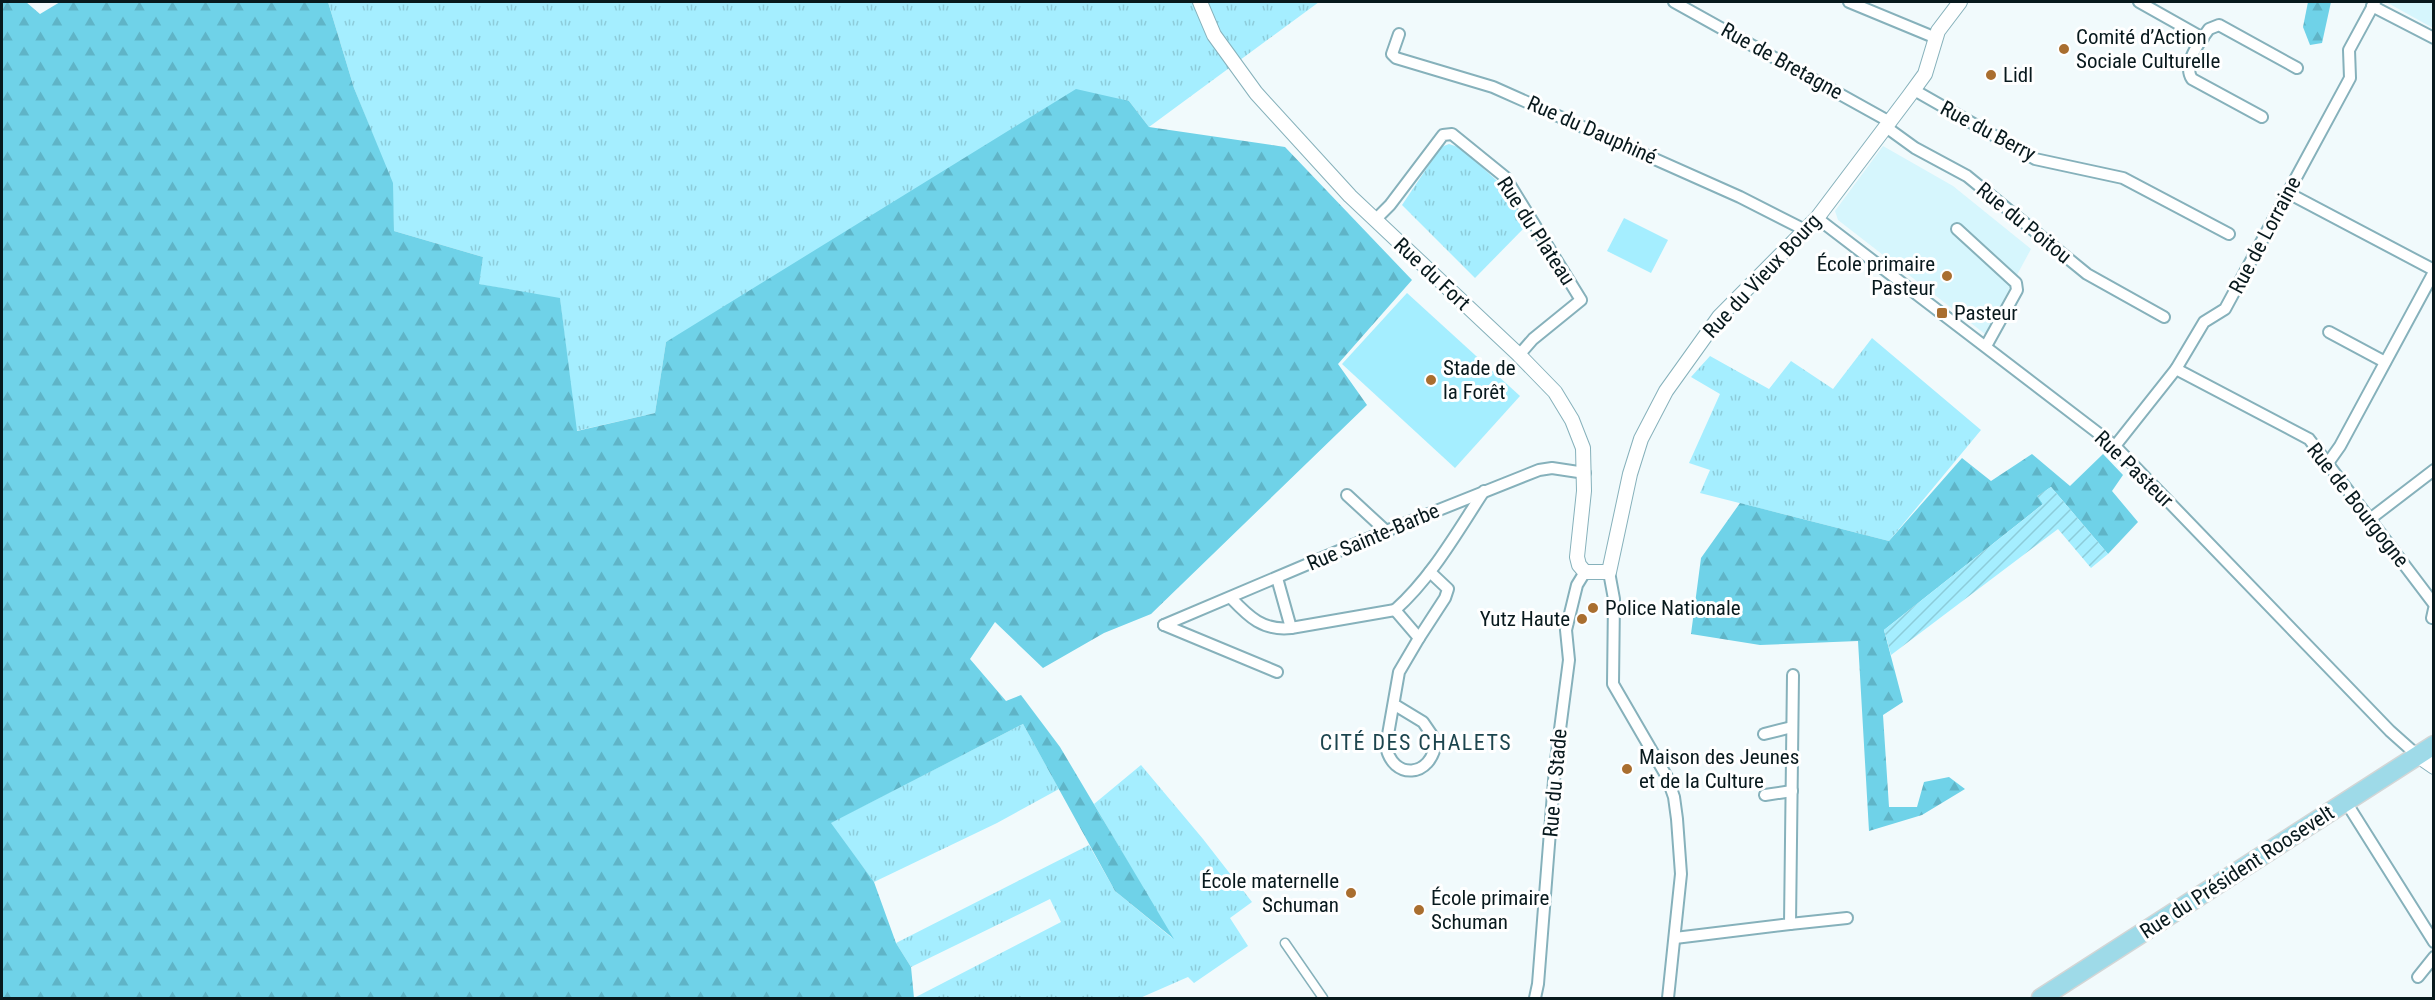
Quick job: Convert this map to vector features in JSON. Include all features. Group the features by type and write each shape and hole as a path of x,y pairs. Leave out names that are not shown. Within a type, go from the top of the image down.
{"main road":[{"name":"Rue du Président Roosevelt","path":"2041,999 2433,745"}],"street":[{"name":"Rue du Fort","path":"1200,2 1215,35 1256,93 1375,220 1520,355 1555,392 1572,420 1583,448 1585,474 1577,557 1579,565 1585,572"},
{"name":"Rue de Bretagne","path":"1674,2 1888,124"},
{"path":"1849,2 1936,38"},
{"name":"Rue du Vieux Bourg","path":"1609,572 1630,474 1641,439 1666,390 1719,317 1817,218 1914,90 1925,74 1938,31 1960,2"},
{"path":"2139,2 2203,38"},
{"path":"2373,4 2433,38"},
{"name":"Rue de Lorraine","path":"2115,446 2176,369 2204,322 2225,309 2350,78 2349,50 2373,4"},
{"path":"2262,117 2190,75 2190,64 2209,28 2219,25 2297,68"},
{"name":"Rue du Dauphiné","path":"1399,34 1392,54 1396,58 1493,87 1740,197 1805,230"},
{"name":"Rue du Berry","path":"1914,90 2035,159 2123,178 2229,234"},
{"name":"Rue du Poitou","path":"1888,124 1915,148 1967,176 2087,274 2164,317"},
{"name":"Rue du Plateau","path":"1375,220 1390,205 1443,135 1452,134 1505,177 1581,300 1533,339 1520,355"},
{"path":"2288,193 2433,271 2340,446 2328,463"},
{"name":"Rue Pasteur","path":"1817,218 2115,446 2382,723 2418,756"},
{"path":"1957,229 2016,283 2017,290 1986,346"},
{"path":"2329,332 2385,362"},
{"name":"Rue de Bourgogne","path":"2176,369 2310,439 2370,519 2433,610"},
{"name":"Rue Sainte-Barbe","path":"1277,672 1164,625 1386,531 1539,470 1552,468 1585,474"},
{"path":"2370,519 2433,470"},
{"path":"1231,598 1249,617 1263,626 1280,630 1395,610 1418,588 1430,572 1484,491"},
{"path":"1347,495 1386,531"},
{"path":"1395,705 1423,723 1436,741 1435,753 1428,764 1418,771 1405,770 1388,756 1386,746 1400,672 1445,598 1448,589 1430,572"},
{"path":"1585,572 1609,572 1614,599 1613,684 1659,761 1674,798 1681,874 1668,999"},
{"name":"Rue du Stade","path":"1535,999 1556,768 1569,660 1566,630 1577,585 1585,572"},
{"path":"1277,578 1291,628"},
{"path":"1395,610 1419,638"},
{"path":"1790,924 1793,675"},
{"path":"1764,734 1792,728"},
{"path":"2418,756 2433,767"},
{"path":"1765,795 1792,791"},
{"path":"2346,802 2433,942"},
{"path":"1675,938 1847,918"},
{"path":"1285,943 1323,999"},
{"path":"2418,977 2433,957"}],"shaded area":[{"path":"2386,2 2433,2 2433,28"},
{"path":"1883,146 1953,186 2031,249 1985,334 1838,220 1835,211"}],"green space":[{"path":"2,2 26,2 40,14 60,2 328,2 354,88 393,183 394,231 483,257 479,284 560,298 577,431 655,413 666,342 1076,89 1129,101 1149,127 1285,147 1412,280 1338,364 1367,405 1151,614 1104,633 1043,668 995,622 970,659 1006,701 1021,695 1060,747 1174,939 1115,891 1023,724 831,823 874,882 896,943 911,967 914,998 2,998"},
{"path":"328,2 1319,2 1149,127 1129,101 666,342 655,413 576,431 560,299 478,284 483,257 394,231 392,183 354,88"},
{"path":"2308,2 2331,2 2322,43 2310,45 2303,27"},
{"path":"1449,144 1461,148 1506,189 1527,225 1475,278 1402,205 1441,147"},
{"path":"1624,218 1668,240 1651,273 1607,251"},
{"name":"Stade de la Forêt","path":"1407,293 1520,396 1455,468 1342,364"},
{"path":"1872,338 1981,430 1889,541 1700,493 1710,470 1689,463 1720,394 1691,377 1710,356 1769,389 1791,361 1833,389"},
{"path":"2032,454 2070,486 2103,454 2123,475 2112,491 2138,522 2108,554 2051,487 2038,496 2043,504 1884,630 1903,702 1883,715 1889,807 1917,807 1924,782 1949,777 1965,789 1922,815 1869,831 1858,641 1760,645 1691,634 1701,558 1740,503 1889,541 1962,458 1991,481"},
{"path":"2051,487 2108,554 2091,568 2058,529 1891,655 1884,630 2043,504 2037,496"},
{"path":"1023,724 1059,789 997,823 874,882 830,823"},
{"path":"1141,765 1252,902 1230,918 1248,946 1194,983 1188,977 1140,998 914,998 1061,922 1050,899 911,967 896,943 1089,845 1115,891 1172,938 1094,804"}],"place":[{"name":"Comité d’Action Sociale Culturelle","path":"2064,49"},
{"name":"Lidl","path":"1991,75"},
{"name":"École primaire Pasteur","path":"1947,276"},
{"name":"Pasteur","path":"1942,313"},
{"name":"Stade de la Forêt","path":"1431,380"},
{"name":"Police Nationale","path":"1593,608"},
{"name":"Yutz Haute","path":"1582,619"},
{"name":"Maison des Jeunes et de la Culture","path":"1627,769"},
{"name":"École maternelle Schuman","path":"1351,893"},
{"name":"École primaire Schuman","path":"1419,910"}],"district":[{"name":"CITÉ DES CHALETS","path":"1416,742"}]}
